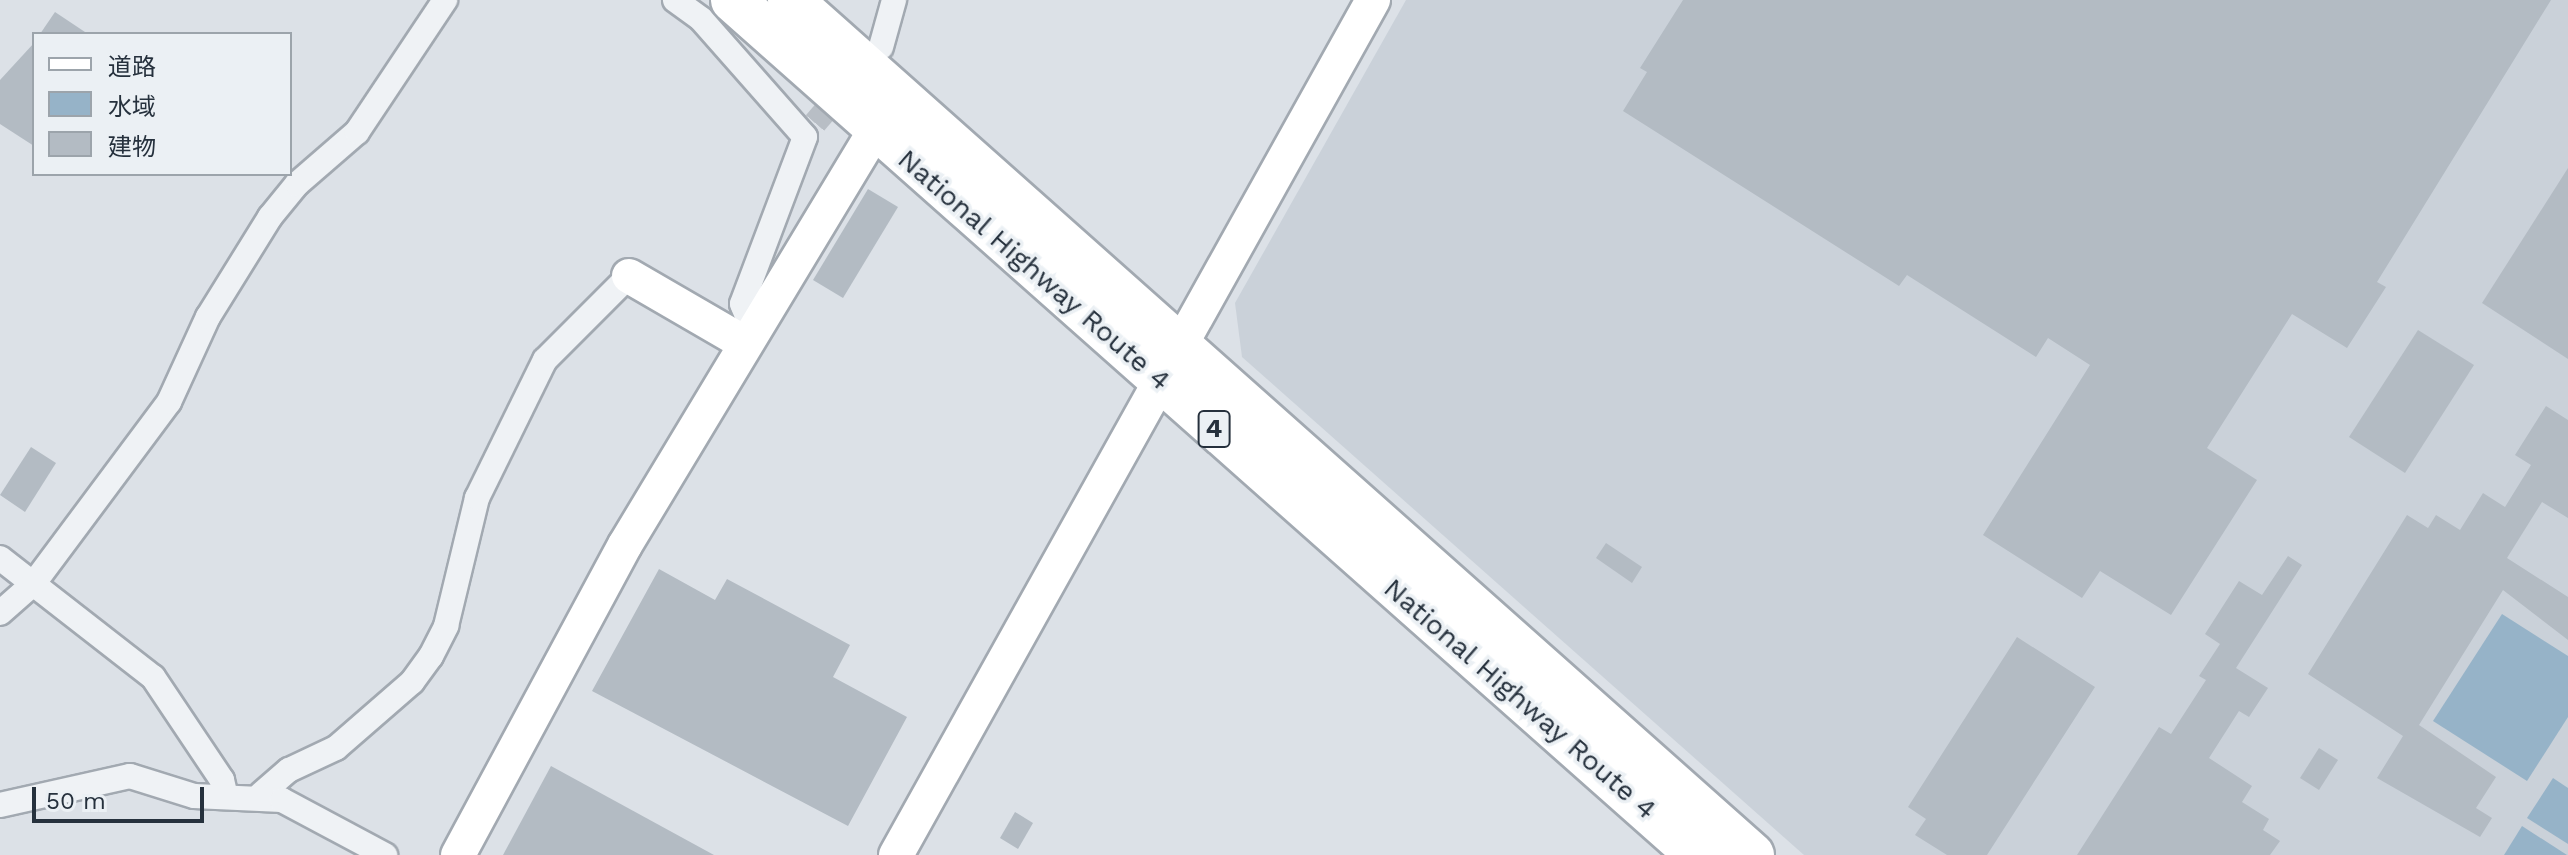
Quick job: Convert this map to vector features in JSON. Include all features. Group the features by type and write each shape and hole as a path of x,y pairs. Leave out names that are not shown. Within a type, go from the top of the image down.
{"highway":[{"name":"National Highway Route 4","path":"733,0 875,130 1169,365 1752,855"},
{"name":"National Highway Route 4","path":"814,8 1169,365 1698,855"}],"street":[{"path":"0,613 34,583 169,402 208,317 262,228 297,184 357,132 445,0"},
{"path":"675,0 701,19 810,130 742,304 747,335"},
{"path":"881,47 894,0"},
{"path":"896,855 1373,0"},
{"path":"458,855 747,335 875,130"},
{"path":"261,794 289,770 336,748 412,682 431,656 446,626 477,498 545,360 629,276 747,335"},
{"path":"0,558 153,677 222,780 226,797"},
{"path":"0,805 130,776 194,796 261,794 385,855"}],"shaded area":[{"path":"1406,0 2568,0 2568,855 1804,855 1242,357 1235,303"}],"water":[{"path":"2502,614 2568,656 2568,717 2527,781 2433,721"},
{"path":"2553,778 2568,788 2568,844 2527,818"},
{"path":"2522,826 2567,855 2504,855"}],"building":[{"path":"1683,0 2551,0 2377,282 2386,287 2347,348 2292,314 2207,448 2257,480 2171,615 2100,571 2082,598 1983,535 2090,365 2048,338 2036,357 1907,275 1899,286 1623,111 1647,72 1640,68"},
{"path":"55,12 85,32 41,32"},
{"path":"32,45 32,145 0,124 0,80"},
{"path":"2568,168 2568,359 2482,303"},
{"path":"868,189 898,207 843,298 813,280"},
{"path":"2418,330 2474,365 2405,473 2349,437"},
{"path":"2546,406 2568,420 2568,518 2542,502 2507,558 2568,597 2568,640 2503,590 2419,725 2496,777 2476,808 2492,818 2480,837 2377,778 2403,736 2308,674 2407,515 2428,528 2436,515 2460,530 2483,493 2505,507 2531,465 2515,455"},
{"path":"31,447 56,463 25,512 0,495"},
{"path":"1606,543 1642,567 1632,583 1596,558"},
{"path":"2288,556 2302,565 2236,668 2268,688 2249,717 2239,711 2209,758 2252,786 2242,802 2269,819 2263,830 2280,841 2270,855 2077,855 2159,727 2171,734 2206,680 2199,676 2220,644 2205,634 2239,581 2262,595"},
{"path":"659,569 715,600 727,579 850,645 833,677 907,717 848,826 592,691"},
{"path":"2017,637 2095,687 1987,855 1947,855 1915,835 1926,819 1908,807"},
{"path":"2319,748 2338,760 2319,790 2300,778"},
{"path":"551,766 714,855 503,855"},
{"path":"1015,812 1033,823 1018,849 1000,838"}],"tunnel":[{"path":"815,123 845,88"}]}
